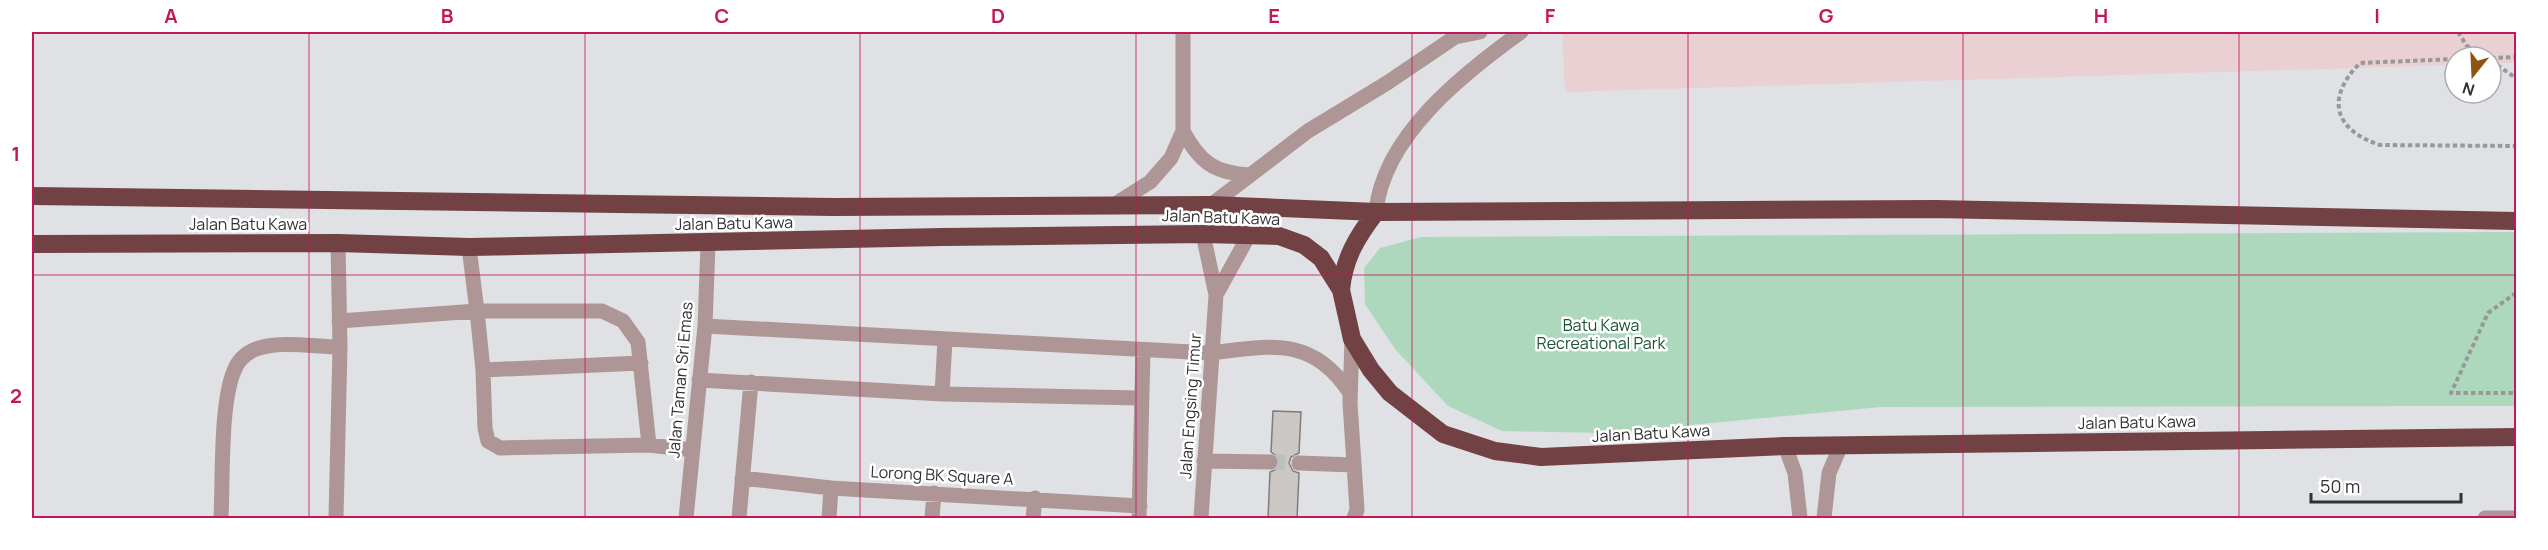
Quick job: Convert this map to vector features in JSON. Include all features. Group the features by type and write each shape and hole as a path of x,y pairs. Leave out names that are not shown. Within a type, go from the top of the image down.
{"highway":[{"name":"Jalan Batu Kawa","path":"32,196 834,207 1210,205 1376,212 1935,209 2517,221"},
{"path":"1341,290 1343,269 1352,247 1376,212"},
{"name":"Jalan Batu Kawa","path":"32,245 338,243 469,247 1203,234 1279,236 1304,245 1321,258 1341,290 1352,339 1371,370 1410,411 1443,434 1495,451 1541,457 1785,446 2517,437"}],"street":[{"path":"1112,206 1150,182 1171,158 1183,131 1183,32"},
{"path":"1210,205 1308,131 1387,83 1455,37 1480,32"},
{"path":"1376,212 1377,202 1392,164 1427,110 1477,64 1521,32"},
{"path":"1183,131 1196,154 1217,169 1228,174 1251,175"},
{"name":"Jalan Engsing Timur","path":"1201,519 1210,353 1216,295 1203,234"},
{"name":"Jalan Engsing Timur","path":"1216,295 1249,235"},
{"path":"336,519 340,347 338,243"},
{"name":"Jalan Taman Sri Emas","path":"686,519 705,326 708,244"},
{"path":"469,247 483,370 485,428 488,441 500,448 650,445 692,450"},
{"path":"339,321 477,311 602,311 622,321 638,342 650,445"},
{"path":"705,326 1143,351 1210,353 1282,346 1305,351 1325,362 1338,374 1350,393"},
{"path":"1352,339 1350,393 1359,516"},
{"path":"942,394 945,340"},
{"path":"221,519 227,400 235,368 242,357 257,348 340,347"},
{"path":"1139,512 1140,398 1143,351"},
{"path":"483,370 641,363"},
{"path":"699,380 942,394 1140,398"},
{"path":"739,519 751,382"},
{"path":"1824,519 1829,473 1841,445"},
{"path":"1785,446 1795,473 1800,519"},
{"path":"1204,461 1270,462"},
{"path":"1299,463 1354,465"},
{"name":"Lorong BK Square A","path":"742,478 831,488 1035,498 1139,512"},
{"path":"829,519 831,488"},
{"path":"933,519 934,493"},
{"path":"1033,519 1035,498"},
{"path":"2485,519 2517,518"}],"path":[{"path":"2458,32 2467,45"},
{"path":"2443,60 2361,63 2346,77 2338,96 2340,117 2349,130 2362,140 2380,145 2517,146"},
{"path":"2503,68 2517,78"},
{"path":"2517,293 2488,313 2451,393 2517,393"}],"shaded area":[{"path":"1562,32 2516,32 2516,63 2503,63 2503,45 2443,45 2443,65 1565,92"}],"green space":[{"name":"Batu Kawa Recreational Park","path":"2516,232 2516,406 1881,407 1607,433 1502,431 1448,406 1395,349 1365,304 1364,268 1380,248 1421,237"}],"building":[{"path":"1273,411 1301,412 1299,453 1291,457 1289,463 1293,471 1299,473 1297,519 1268,519 1270,472 1275,470 1280,463 1278,457 1271,452"}],"tunnel":[{"path":"1270,462 1299,463"}]}
